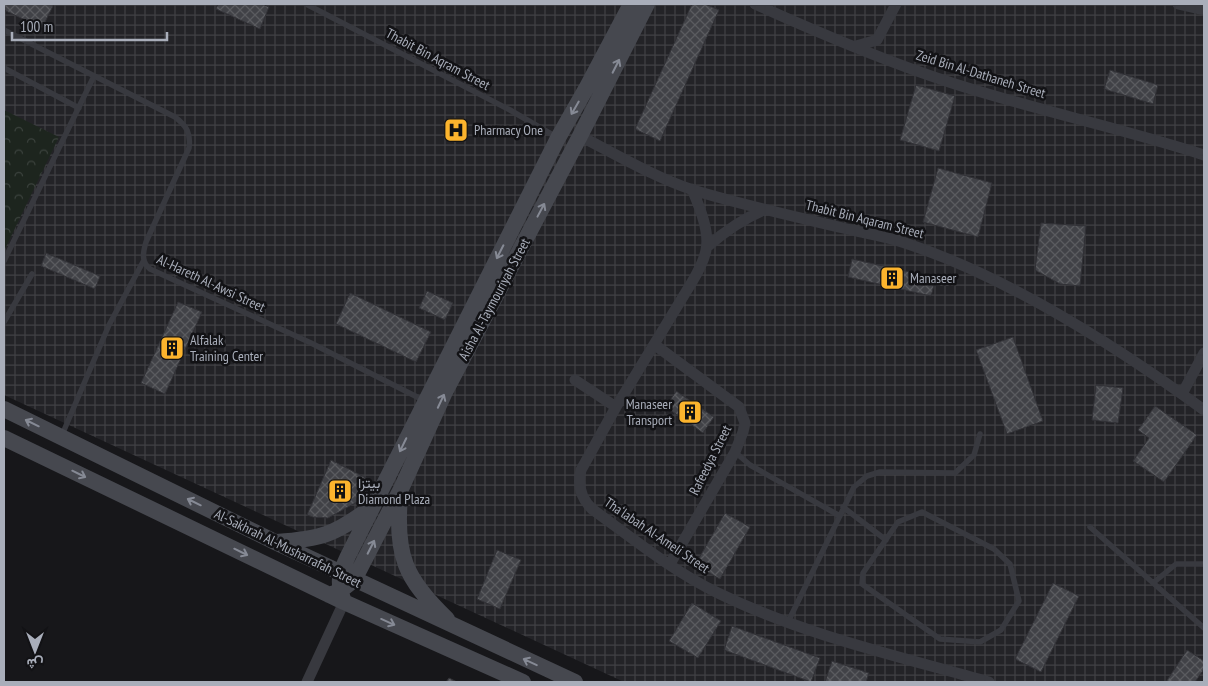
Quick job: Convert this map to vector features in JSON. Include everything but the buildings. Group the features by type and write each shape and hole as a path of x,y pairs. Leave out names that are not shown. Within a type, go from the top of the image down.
{"main road":[{"name":"Aisha Al-Taymouriyah Street","path":"338,596 373,506 558,138 631,4"},
{"name":"Aisha Al-Taymouriyah Street","path":"347,576 401,489 445,392 580,136 647,4"},
{"name":"Al-Sakhrah Al-Musharrafah Street","path":"4,409 274,542 575,682"},
{"name":"Al-Sakhrah Al-Musharrafah Street","path":"4,438 523,682"},
{"path":"401,489 399,507 400,538 409,575 418,589 456,628"},
{"path":"274,542 307,540 324,536 350,523 373,506"}],"street":[{"name":"Zeid Bin Al-Dathaneh Street","path":"755,4 899,64 954,83 1204,155"},
{"path":"856,46 877,40 896,4"},
{"path":"1178,4 1204,10"},
{"name":"Thabit Bin Aqaram Street","path":"580,136 670,181 692,189 764,210 904,242 953,260 1048,308 1118,351 1204,410"},
{"path":"692,189 703,219 707,248"},
{"name":"Tha‘labah Al-Ameli Street","path":"764,210 743,219 722,233 707,248 692,282 616,407 581,470 578,480 585,503 670,564 717,593 788,622 859,645 989,682"},
{"name":"Rafeedya Street","path":"655,345 739,407 745,423 744,432 735,452 670,564"},
{"path":"1182,394 1204,353"},
{"path":"575,380 616,407"},
{"path":"307,682 338,596"}],"lane":[{"name":"Thabit Bin Aqram Street","path":"306,4 510,110 558,138"},
{"name":"Al-Hareth Al-Awsi Street","path":"4,30 175,117 188,130 189,148 146,242 144,260 150,269 311,343 425,401"},
{"path":"4,68 79,108"},
{"path":"4,261 94,76"},
{"path":"61,437 109,325 144,260"},
{"path":"4,322 32,274"},
{"path":"788,622 854,487 867,476 880,472 954,473 974,455 980,434"},
{"path":"735,452 750,465 840,516"},
{"path":"843,507 886,540"},
{"path":"922,512 994,548 1010,564 1019,601 1001,630 980,642 940,639 862,584 863,573 886,540 898,522 922,512"},
{"path":"1090,527 1204,628"},
{"path":"1153,583 1176,564 1204,564"}],"shaded area":[{"path":"4,4 1204,4 1204,682 624,682 4,395"}],"green space":[{"path":"4,110 59,137 4,251"}],"place":[{"name":"Pharmacy One","path":"456,130"},
{"name":"Manaseer","path":"892,278"},
{"name":"Alfalak Training Center","path":"172,348"},
{"name":"Manaseer Transport","path":"690,412"},
{"name":"بيتزا Diamond Plaza","path":"340,491"}]}
